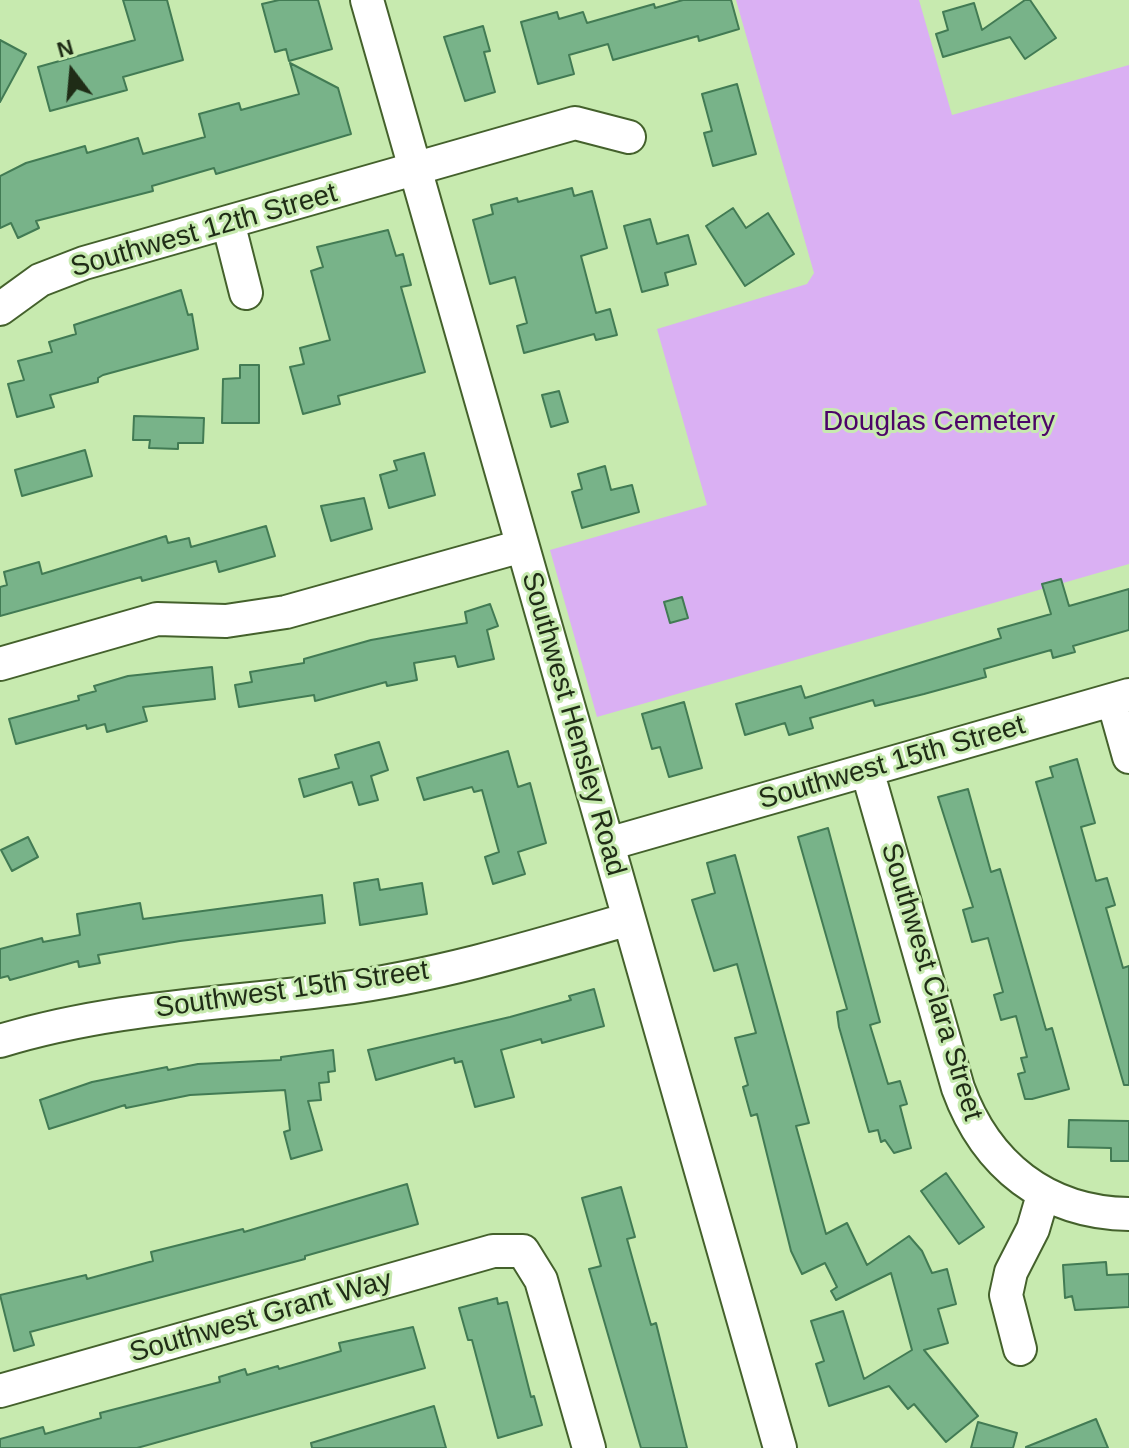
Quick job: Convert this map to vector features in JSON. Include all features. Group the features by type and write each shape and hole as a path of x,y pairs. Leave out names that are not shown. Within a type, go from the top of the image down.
{"street":[{"name":"Southwest Hensley Road","path":"367,0 780,1448"},
{"name":"Southwest 12th Street","path":"0,309 40,280 70,269 575,123 629,137"},
{"path":"228,222 246,293"},
{"path":"0,664 157,619 226,621 286,612 522,546"},
{"path":"1121,698 1129,757"},
{"name":"Southwest 15th Street","path":"608,844 1121,698"},
{"name":"Southwest Clara Street","path":"867,770 967,1113 997,1157 1043,1195"},
{"name":"Southwest 15th Street","path":"0,1041 136,1011 338,989 419,975 504,955 629,919"},
{"path":"1020,1349 1006,1295 1011,1272 1033,1229 1043,1195 1099,1213 1129,1214"},
{"name":"Southwest Grant Way","path":"0,1391 493,1251 523,1251 541,1280 589,1448"}],"green space":[{"name":"Douglas Cemetery","path":"736,0 919,0 952,115 1129,65 1129,564 597,717 550,550 707,505 657,329 807,284 814,273"}],"building":[{"path":"123,0 167,0 183,60 123,77 127,90 50,111 38,67 135,40"},
{"path":"279,0 318,0 332,49 289,61 286,49 275,52 262,4"},
{"path":"683,0 731,0 739,29 699,41 698,36 613,60 608,44 569,55 574,74 538,84 521,22 557,12 559,19 583,12 587,23 654,4 655,8"},
{"path":"1025,0 1030,0 1056,38 1025,59 1010,37 943,57 936,34 948,30 943,12 974,3 982,30"},
{"path":"483,26 490,51 484,52 495,92 465,101 444,37"},
{"path":"0,40 26,54 0,102"},
{"path":"290,63 338,88 351,134 216,174 214,168 152,186 153,191 36,221 39,228 18,238 11,223 0,228 0,176 26,163 85,146 87,153 138,138 143,154 205,137 199,114 239,103 241,110 299,94"},
{"path":"737,84 756,154 713,166 704,133 712,131 702,94"},
{"path":"572,188 574,196 592,191 607,248 581,256 596,313 610,309 617,335 596,340 594,334 524,353 517,326 527,323 515,277 490,284 473,220 493,214 491,205 517,198 518,202"},
{"path":"733,208 746,228 768,213 794,254 745,286 706,226"},
{"path":"650,219 657,244 688,235 696,264 665,273 668,285 642,292 624,226"},
{"path":"388,230 396,256 403,254 411,285 401,287 425,372 338,396 340,404 303,414 290,367 304,364 300,348 330,340 311,271 323,267 317,247"},
{"path":"181,290 188,315 192,314 198,349 103,375 98,382 50,395 54,407 17,417 8,384 24,380 18,361 52,352 49,342 76,334 74,325"},
{"path":"240,365 259,365 259,423 222,423 223,379 240,378"},
{"path":"559,391 568,422 551,427 542,395"},
{"path":"134,416 204,418 203,443 178,443 178,449 149,448 150,440 133,440"},
{"path":"85,450 92,476 22,496 15,470"},
{"path":"424,453 435,495 389,508 380,475 397,470 394,461"},
{"path":"605,466 611,490 632,485 639,512 582,528 572,492 582,489 578,474"},
{"path":"364,498 372,529 331,541 321,506"},
{"path":"266,526 275,556 219,572 216,561 142,581 141,577 0,616 0,587 7,585 4,572 39,562 42,574 166,536 168,543 189,538 191,547"},
{"path":"1061,579 1069,606 1129,589 1129,630 1073,646 1075,652 1053,658 1051,650 984,669 986,677 875,706 873,700 810,718 813,728 789,735 785,723 745,735 736,704 801,686 805,698 1001,638 998,629 1051,614 1042,584"},
{"path":"682,597 688,618 670,623 664,602"},
{"path":"490,604 498,626 487,630 494,659 458,667 455,656 414,663 417,680 387,686 386,682 315,701 314,695 239,707 235,685 252,682 250,672 304,663 304,659 371,640 467,623 465,612"},
{"path":"212,667 215,699 143,707 147,721 107,732 105,724 87,729 86,725 16,744 9,719 79,700 78,696 96,691 94,686 128,676"},
{"path":"684,702 702,768 669,777 660,747 652,749 642,714"},
{"path":"379,742 388,770 371,776 378,800 359,805 352,782 304,797 299,779 339,768 335,755"},
{"path":"508,751 518,787 530,783 546,843 518,852 525,874 493,884 485,857 499,852 482,790 474,792 472,787 424,800 417,778"},
{"path":"1077,759 1095,823 1081,827 1096,881 1107,878 1115,905 1106,908 1123,968 1129,966 1129,1085 1124,1085 1036,782 1053,777 1050,767"},
{"path":"968,789 991,872 1000,869 1046,1030 1052,1028 1069,1089 1025,1099 1018,1074 1025,1072 1021,1058 1027,1057 1016,1016 1001,1020 994,995 1003,992 988,938 972,942 963,910 973,907 938,797"},
{"path":"828,828 880,1022 870,1025 888,1084 900,1081 907,1104 900,1106 911,1148 894,1153 885,1140 881,1142 878,1130 869,1132 839,1027 837,1012 847,1009 798,837"},
{"path":"28,837 38,857 12,871 1,850"},
{"path":"735,855 809,1123 796,1126 826,1234 847,1223 867,1265 909,1236 922,1251 932,1273 947,1269 956,1304 938,1309 948,1343 924,1350 978,1416 946,1442 914,1404 908,1409 889,1386 829,1406 816,1364 824,1361 811,1321 843,1311 864,1379 912,1350 891,1273 836,1300 831,1291 837,1287 825,1263 802,1274 791,1251 757,1114 751,1116 743,1087 748,1085 735,1038 756,1033 737,964 714,971 692,900 715,893 707,863"},
{"path":"378,879 380,890 422,883 427,914 360,925 354,883"},
{"path":"322,895 325,923 180,941 98,955 100,963 79,967 78,961 10,980 8,976 0,978 0,949 42,938 43,942 80,935 77,914 140,903 143,919"},
{"path":"594,989 604,1026 542,1043 541,1039 501,1050 514,1097 475,1107 462,1061 455,1063 454,1058 376,1080 368,1050 510,1017 571,1000 569,996"},
{"path":"333,1050 335,1071 328,1072 329,1082 319,1083 321,1100 308,1101 322,1150 291,1159 284,1132 290,1130 285,1090 190,1095 126,1108 125,1105 49,1129 40,1100 92,1082 167,1067 168,1070 198,1064 281,1060 281,1057"},
{"path":"1069,1120 1129,1121 1129,1161 1111,1161 1111,1148 1068,1147"},
{"path":"946,1173 984,1227 959,1244 921,1191"},
{"path":"407,1184 418,1224 305,1256 305,1259 30,1332 34,1345 14,1351 0,1295 86,1275 87,1279 153,1261 151,1252 243,1229 244,1232"},
{"path":"621,1187 635,1237 627,1239 651,1325 656,1323 687,1448 641,1448 589,1269 601,1266 582,1198"},
{"path":"1106,1262 1107,1275 1129,1274 1129,1307 1075,1310 1072,1296 1065,1298 1063,1265"},
{"path":"497,1298 498,1304 507,1302 531,1397 534,1396 542,1425 498,1438 472,1340 468,1340 459,1308"},
{"path":"413,1327 425,1368 137,1448 0,1448 0,1439 43,1427 45,1434 101,1418 100,1413 220,1382 219,1377 245,1369 247,1375 278,1366 279,1369 341,1351 339,1343"},
{"path":"434,1406 446,1448 312,1448 311,1443"},
{"path":"1096,1419 1108,1448 1026,1448 1026,1447"},
{"path":"978,1422 1017,1433 1013,1448 971,1448"}]}
